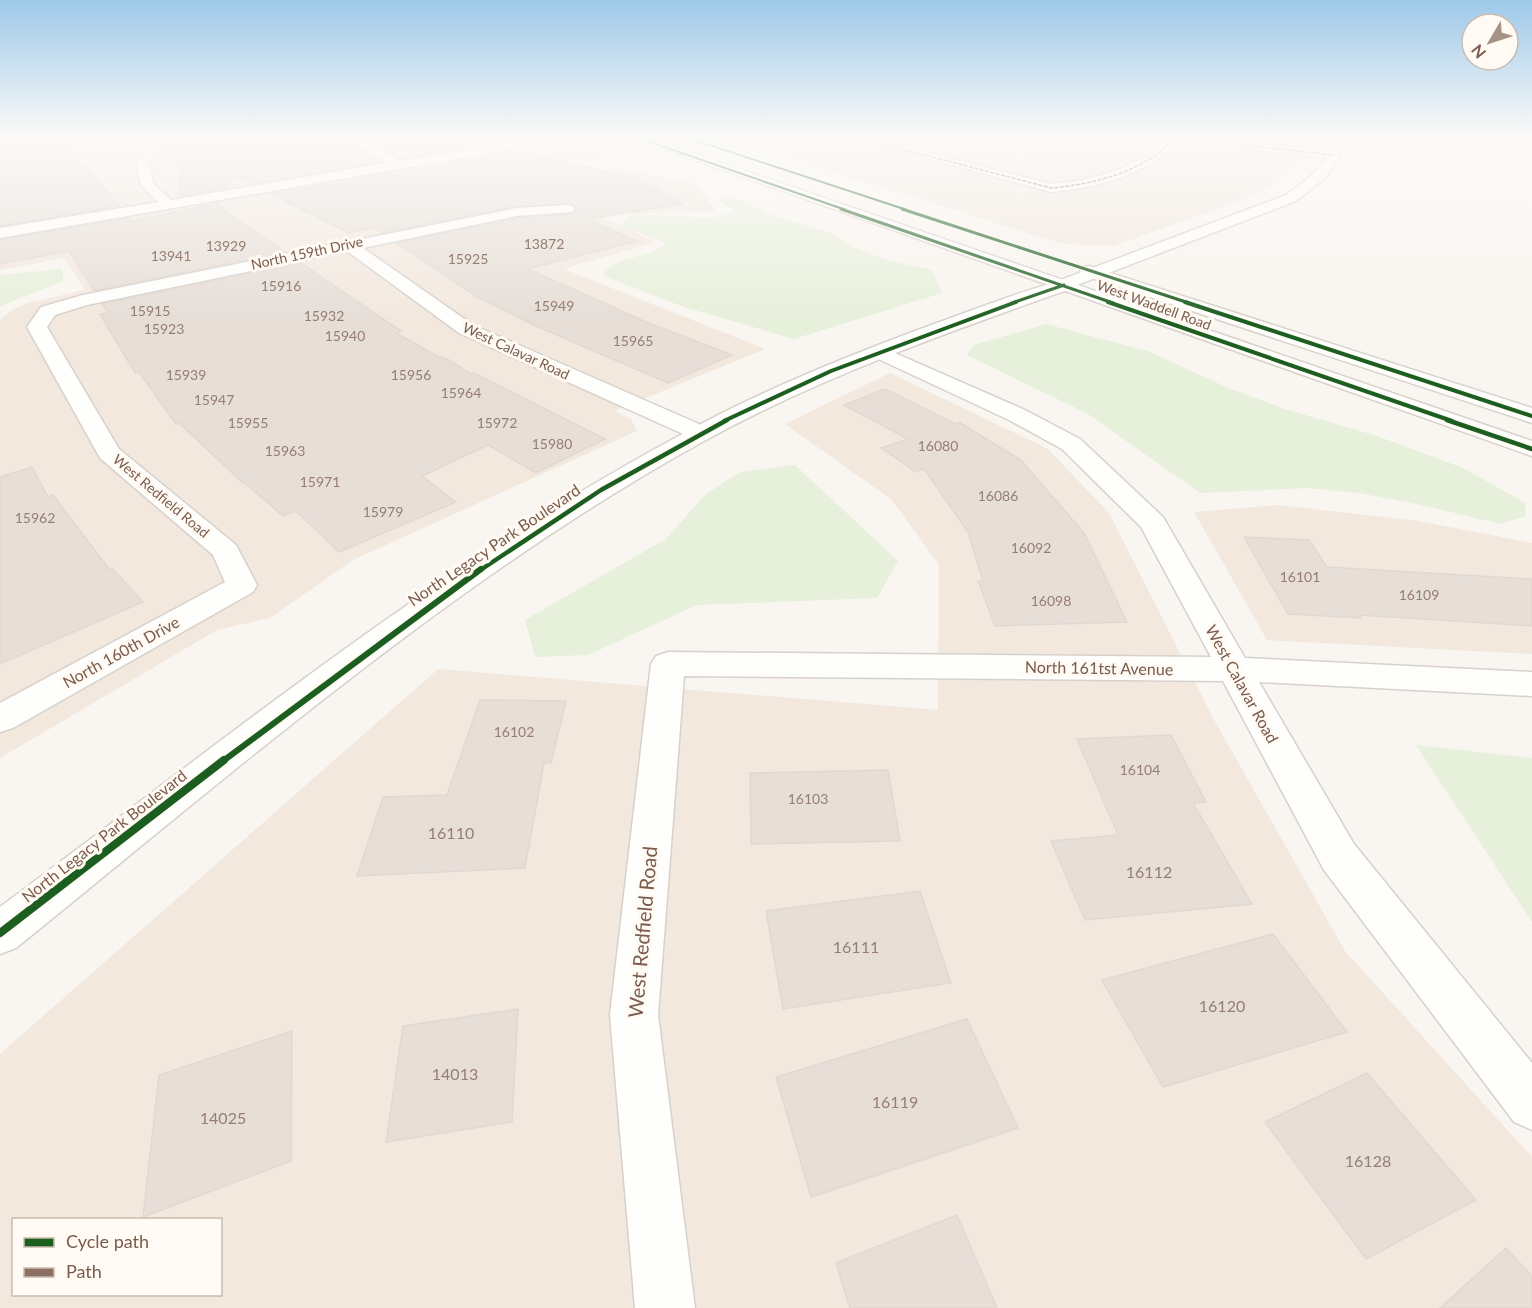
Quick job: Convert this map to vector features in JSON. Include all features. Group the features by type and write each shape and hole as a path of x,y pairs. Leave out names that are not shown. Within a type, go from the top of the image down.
{"street":[{"path":"161,197 168,204"},
{"path":"0,233 209,197"},
{"name":"West Waddell Road","path":"810,197 1532,449"},
{"name":"West Waddell Road","path":"865,197 1532,416"},
{"name":"North Legacy Park Boulevard","path":"0,933 424,609 524,538 605,486 699,433 879,352 1064,285 1292,197"},
{"name":"North 159th Drive","path":"48,311 83,300 347,244 517,212 568,209"},
{"name":"West Calavar Road","path":"347,244 465,329 699,433"},
{"name":"West Redfield Road","path":"48,311 37,327 109,453 226,551 242,585"},
{"name":"West Calavar Road","path":"879,352 1017,415 1071,444 1153,523 1339,857 1532,1104"},
{"name":"North 160th Drive","path":"0,719 242,585"},
{"name":"West Redfield Road","path":"664,1308 634,1015 668,664"},
{"name":"North 161tst Avenue","path":"668,664 1234,669 1531,683"}],"shaded area":[{"path":"0,197 706,197 716,212 633,214 617,212 605,219 656,242 564,269 765,349 614,411 631,419 637,431 353,560 270,618 217,630 0,758 0,320 14,309 28,303 85,290 64,258 0,270"},
{"path":"913,197 1249,197 1113,246 1063,244"},
{"path":"890,373 1048,449 1109,513 1213,718 1345,951 1532,1157 1532,1308 0,1308 0,1054 438,669 938,710 939,565 892,500 785,424"},
{"path":"1278,505 1418,521 1532,543 1532,654 1267,640 1194,512"}],"green space":[{"path":"725,198 739,200 777,217 832,233 855,248 890,261 932,270 942,293 794,339 684,307 602,275 609,268 624,260 650,252 666,243 620,225 633,214 714,218 735,211 717,200"},
{"path":"62,269 64,281 0,306 0,275"},
{"path":"1046,324 1150,352 1226,387 1285,409 1377,436 1463,468 1525,503 1525,516 1501,524 1359,493 1307,488 1200,493 1088,414 967,355 974,345"},
{"path":"795,465 898,561 877,598 697,605 588,655 535,657 525,620 666,539 706,494 740,472"},
{"path":"1416,745 1532,758 1532,922"}],"building":[{"path":"0,197 111,197 119,206 0,226"},
{"path":"277,197 670,197 682,204 587,219 637,241 528,269 646,322 732,355 668,383 536,326 477,297 397,243 517,218 573,214 577,210 573,204 517,206 381,233 373,228 349,233"},
{"path":"219,203 217,205 285,252 94,291 69,251 0,264 0,240 129,218 132,221"},
{"path":"301,263 401,331 396,333 471,374 474,373 605,439 536,473 488,445 422,476 456,502 339,552 296,511 283,516 243,483 179,423 176,424 139,372 135,373 100,314 108,313 102,304"},
{"path":"885,389 955,424 959,422 1021,460 1084,533 1127,622 995,626 978,581 983,581 968,532 924,469 916,472 881,448 908,439 844,405"},
{"path":"32,467 48,497 53,495 109,569 112,568 143,602 0,664 0,477"},
{"path":"1244,537 1309,540 1327,567 1532,579 1532,626 1359,615 1361,618 1288,614"},
{"path":"480,700 566,701 551,763 544,763 525,868 357,876 383,797 447,795"},
{"path":"1171,735 1206,802 1193,803 1252,904 1085,920 1051,841 1118,835 1077,739"},
{"path":"888,770 900,841 751,844 750,773"},
{"path":"920,891 951,983 783,1009 766,911"},
{"path":"1273,934 1347,1032 1163,1087 1102,980"},
{"path":"518,1009 512,1122 386,1142 403,1026"},
{"path":"967,1019 1018,1128 811,1197 776,1077"},
{"path":"292,1031 291,1161 143,1217 159,1075"},
{"path":"1367,1073 1476,1200 1366,1259 1265,1122"},
{"path":"957,1215 997,1308 850,1308 836,1263"},
{"path":"1506,1248 1532,1276 1532,1308 1440,1308"}],"cycle path":[{"path":"808,197 1532,449"},
{"path":"867,197 1532,416"},
{"path":"0,933 374,646 509,550 601,490 741,412 831,371 1064,285"}]}
